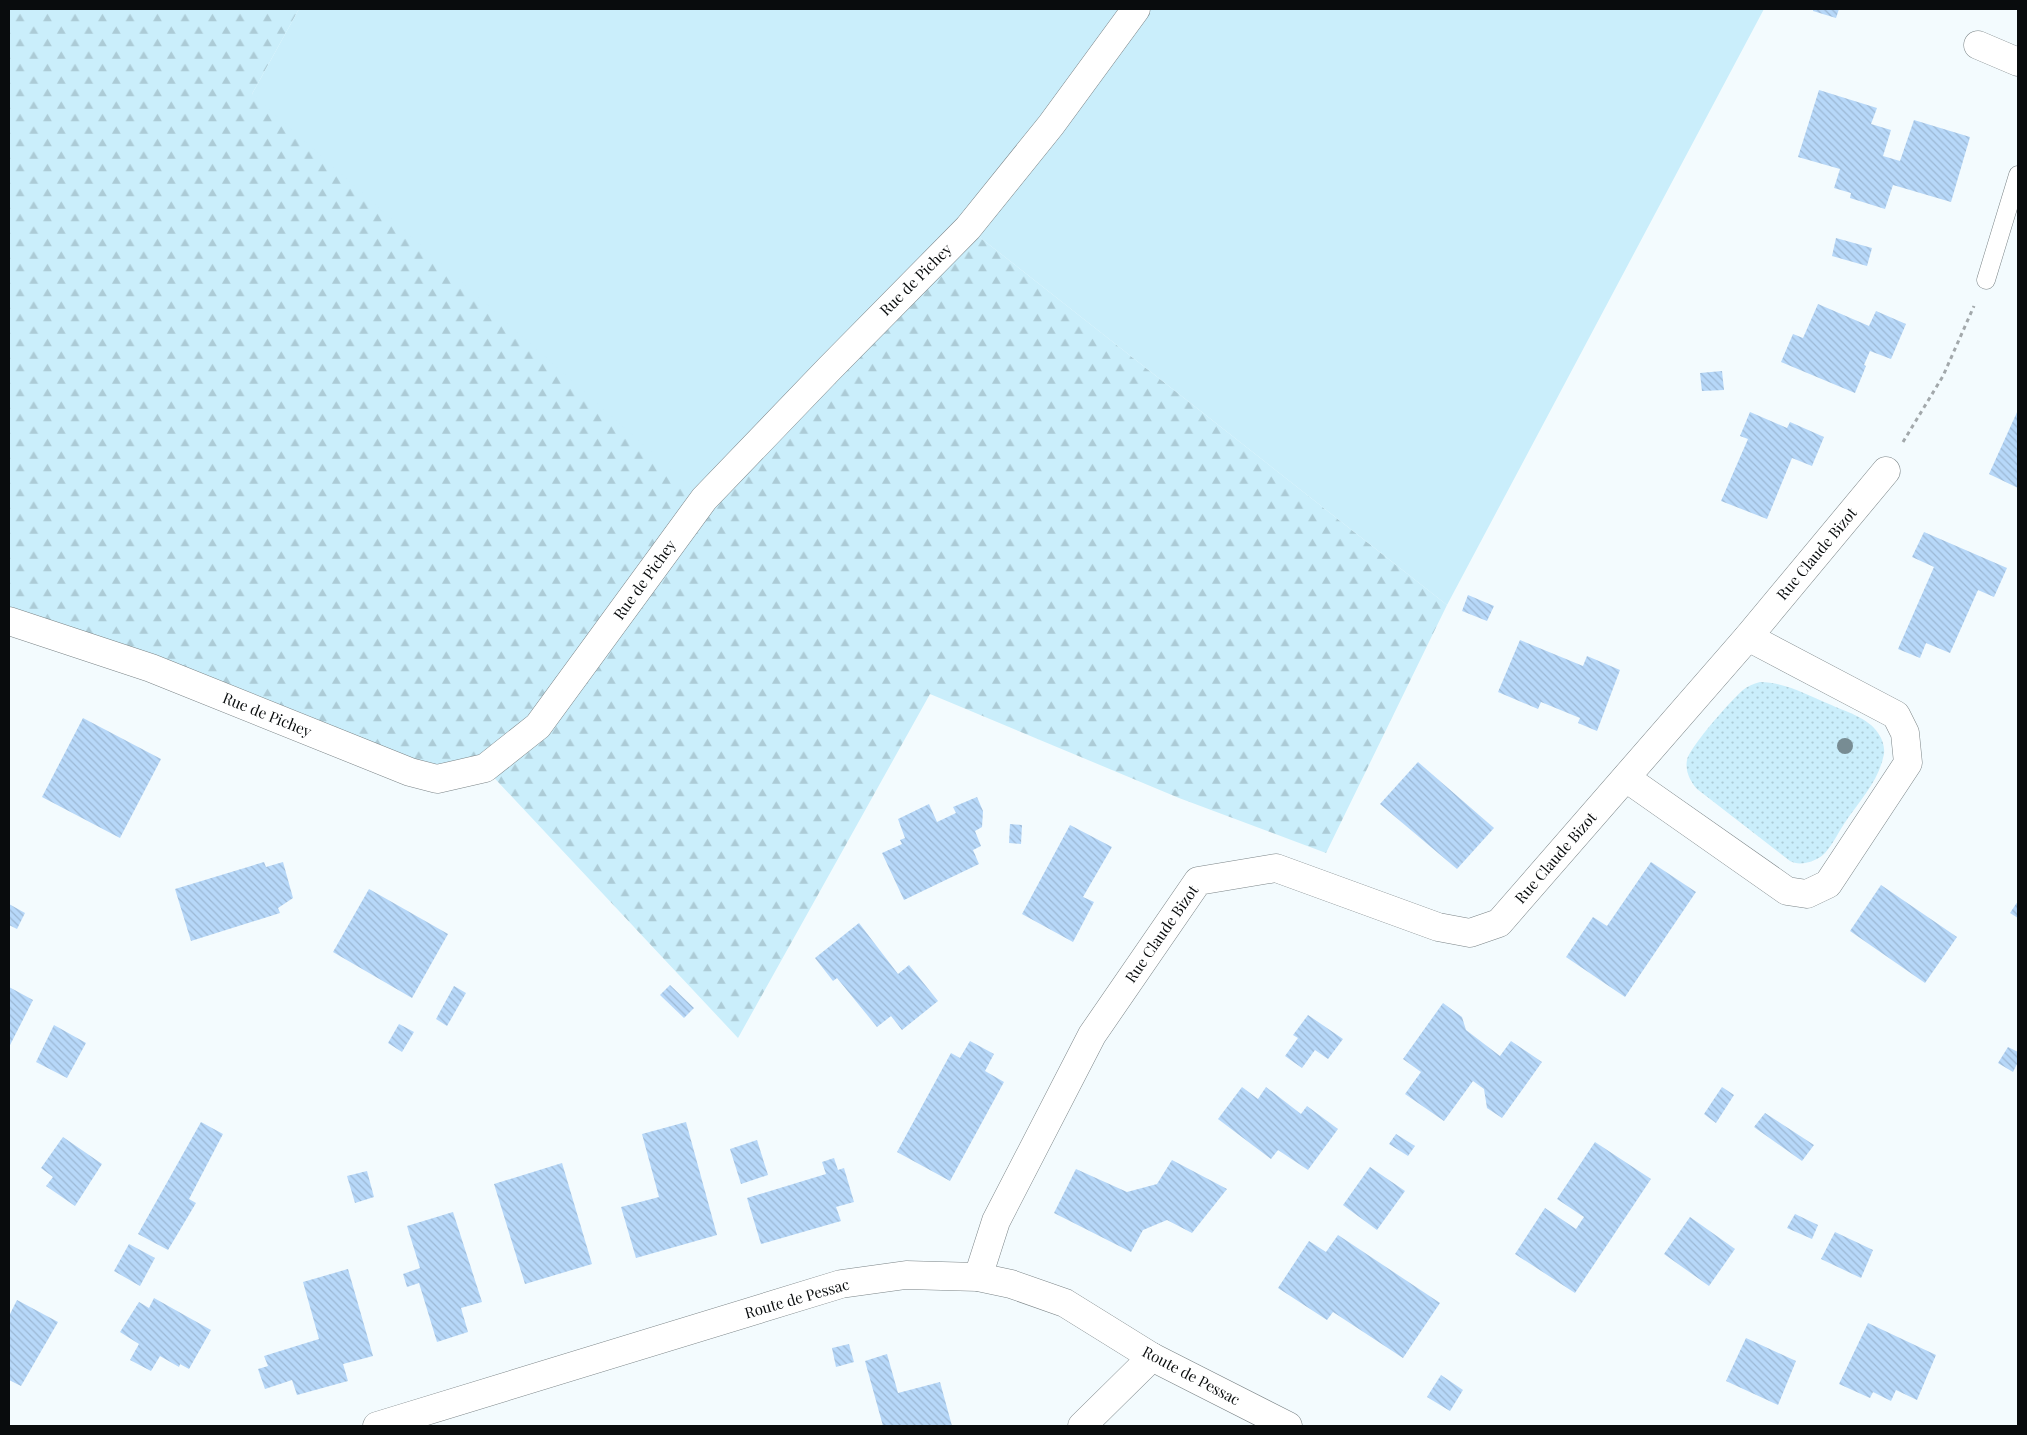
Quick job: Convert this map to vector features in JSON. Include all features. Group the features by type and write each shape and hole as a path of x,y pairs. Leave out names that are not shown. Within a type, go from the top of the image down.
{"street":[{"name":"Rue de Pichey","path":"9,621 150,668 410,772 437,779 485,768 538,726 704,499 968,228 1051,125 1136,9"},
{"path":"1978,45 2018,62"},
{"name":"Rue Claude Bizot","path":"978,1277 996,1222 1092,1035 1198,881 1276,868 1438,928 1470,933 1498,923 1748,637 1886,471"},
{"path":"1626,778 1787,891 1807,894 1828,884 1908,763 1905,733 1896,715 1748,637"},
{"name":"Route de Pessac","path":"377,1426 841,1284 906,1275 978,1277 1011,1284 1065,1303 1152,1357 1288,1426"},
{"path":"1082,1426 1152,1357"}],"lane":[{"path":"1986,280 2018,175"}],"path":[{"path":"1886,471 1943,376 1986,280"}],"green space":[{"path":"9,9 299,9 252,94 968,228 1447,605 1326,853 1179,798 930,694 738,1038 485,768 437,779 9,621"},
{"path":"299,9 1764,9 1447,605 968,228 704,499 252,94"},
{"path":"1760,682 1778,684 1796,690 1856,716 1874,728 1884,745 1884,755 1877,776 1828,850 1813,861 1794,863 1790,861 1697,789 1687,772 1689,754 1711,724 1743,690"}],"building":[{"path":"1813,9 1839,9 1836,18 1813,11"},
{"path":"1819,90 1877,108 1871,124 1891,130 1883,156 1900,161 1914,120 1970,137 1951,202 1893,185 1885,209 1850,198 1851,193 1834,188 1840,169 1798,157"},
{"path":"1836,238 1872,248 1867,266 1832,256"},
{"path":"1818,304 1869,326 1876,311 1906,324 1891,359 1870,351 1855,393 1781,362 1793,334 1803,338"},
{"path":"1722,371 1724,390 1702,391 1700,373"},
{"path":"2018,410 2018,488 1989,474"},
{"path":"1750,412 1787,428 1790,422 1824,437 1812,466 1792,458 1767,519 1721,501 1748,439 1740,436"},
{"path":"1924,532 2007,568 1994,597 1978,590 1950,653 1926,643 1920,658 1898,649 1934,567 1912,557"},
{"path":"1468,595 1494,606 1487,621 1462,611"},
{"path":"1520,640 1583,666 1587,656 1620,670 1597,731 1578,723 1580,718 1541,702 1538,709 1498,692"},
{"path":"83,718 161,759 120,838 42,797"},
{"path":"1418,762 1494,828 1457,869 1380,804"},
{"path":"977,797 983,811 982,827 975,831 981,846 973,850 979,864 904,900 882,853 902,844 900,840 905,838 898,819 929,804 937,822 956,813 953,807"},
{"path":"1010,824 1022,825 1021,844 1009,843"},
{"path":"1070,825 1112,847 1083,897 1094,902 1073,942 1022,914"},
{"path":"264,862 266,867 283,862 293,898 278,908 280,913 191,941 175,889"},
{"path":"1651,862 1696,892 1625,997 1566,957 1593,917 1607,926"},
{"path":"1881,885 1957,937 1925,983 1850,931"},
{"path":"369,889 448,934 412,998 333,952"},
{"path":"2018,901 2018,918 2010,913"},
{"path":"9,904 25,913 17,929 9,925"},
{"path":"859,923 898,974 909,965 938,1001 902,1030 891,1016 877,1027 837,978 833,981 815,958"},
{"path":"670,985 694,1008 684,1018 660,995"},
{"path":"454,986 466,993 447,1026 436,1019"},
{"path":"9,987 33,1000 9,1047"},
{"path":"1443,1003 1462,1017 1466,1030 1500,1056 1511,1041 1542,1062 1502,1118 1487,1108 1484,1089 1473,1081 1444,1121 1405,1094 1421,1072 1403,1059"},
{"path":"1308,1015 1343,1039 1328,1059 1315,1050 1302,1068 1285,1056 1298,1038 1293,1035"},
{"path":"399,1024 414,1032 402,1052 388,1043"},
{"path":"54,1025 86,1043 67,1078 36,1062"},
{"path":"970,1041 994,1054 985,1071 1004,1082 950,1181 897,1152 951,1053 960,1058"},
{"path":"2008,1047 2018,1052 2018,1062 2013,1072 1998,1063"},
{"path":"1242,1087 1258,1099 1266,1087 1301,1114 1307,1106 1338,1129 1308,1170 1278,1150 1271,1159 1218,1119"},
{"path":"1722,1087 1734,1095 1716,1123 1704,1114"},
{"path":"1765,1113 1814,1145 1802,1161 1754,1127"},
{"path":"201,1122 223,1134 189,1199 196,1203 168,1250 138,1234"},
{"path":"686,1122 717,1235 636,1258 621,1207 659,1197 642,1134"},
{"path":"1396,1134 1415,1146 1408,1156 1389,1144"},
{"path":"63,1137 102,1164 75,1206 46,1186 53,1177 41,1168"},
{"path":"757,1140 768,1175 741,1184 730,1149"},
{"path":"1595,1142 1651,1179 1575,1293 1515,1254 1545,1208 1576,1229 1584,1217 1557,1199"},
{"path":"834,1158 838,1170 844,1168 854,1202 836,1207 841,1221 761,1244 747,1198 826,1174 822,1162"},
{"path":"1172,1160 1227,1189 1192,1233 1167,1220 1143,1230 1131,1252 1054,1213 1076,1169 1127,1192 1157,1184"},
{"path":"562,1163 592,1264 525,1284 494,1184"},
{"path":"1370,1167 1405,1191 1377,1230 1343,1205"},
{"path":"367,1171 374,1197 355,1203 347,1176"},
{"path":"453,1212 482,1302 461,1308 468,1332 437,1342 419,1283 407,1287 403,1274 420,1268 407,1226"},
{"path":"1795,1214 1818,1225 1812,1239 1787,1228"},
{"path":"1690,1217 1735,1249 1709,1286 1664,1254"},
{"path":"1835,1232 1873,1250 1861,1278 1821,1259"},
{"path":"1338,1235 1440,1303 1403,1358 1333,1312 1327,1320 1278,1288 1309,1241 1326,1252"},
{"path":"129,1244 155,1258 140,1286 114,1271"},
{"path":"348,1269 373,1356 343,1364 348,1381 297,1395 292,1380 265,1389 258,1369 268,1366 264,1356 319,1339 303,1282"},
{"path":"154,1298 211,1330 189,1369 180,1364 179,1367 160,1356 151,1371 130,1360 139,1344 120,1332 139,1302 149,1308"},
{"path":"17,1300 58,1322 21,1386 9,1380 9,1316"},
{"path":"1868,1323 1936,1355 1917,1400 1896,1390 1891,1401 1873,1392 1870,1398 1839,1384"},
{"path":"1746,1338 1796,1361 1778,1405 1726,1381"},
{"path":"849,1344 854,1362 836,1367 832,1348"},
{"path":"887,1354 898,1393 940,1382 952,1426 883,1426 865,1361"},
{"path":"1441,1375 1463,1390 1450,1411 1427,1397"}]}
